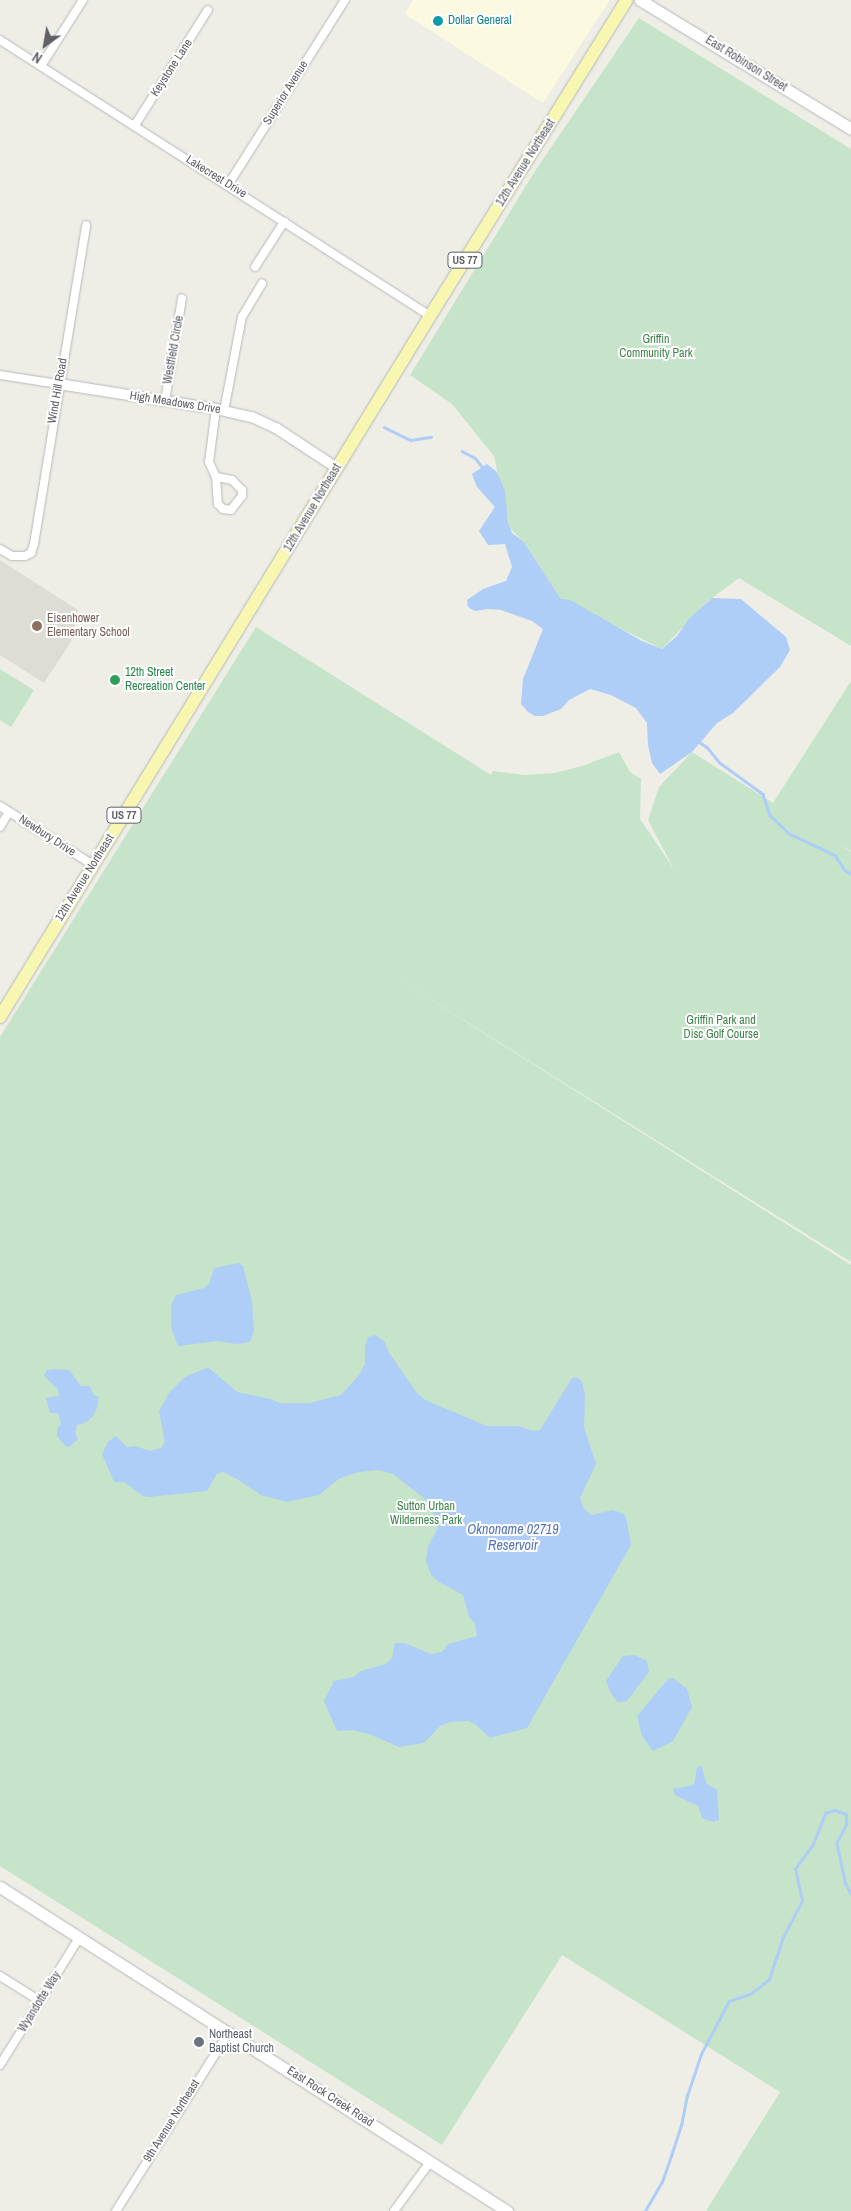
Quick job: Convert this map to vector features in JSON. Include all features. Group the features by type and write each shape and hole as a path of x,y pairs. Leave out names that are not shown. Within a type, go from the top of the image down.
{"main road":[{"name":"12th Avenue Northeast","path":"0,1016 430,316 627,0"},
{"name":"East Robinson Street","path":"640,0 851,129"},
{"name":"East Rock Creek Road","path":"0,1887 507,2211"}],"street":[{"path":"41,66 84,0"},
{"name":"Superior Avenue","path":"228,185 345,0"},
{"name":"Keystone Lane","path":"135,125 208,10"},
{"name":"Lakecrest Drive","path":"0,40 430,316"},
{"path":"255,267 284,222"},
{"name":"Wind Hill Road","path":"0,549 16,557 28,555 33,550 86,225"},
{"path":"216,477 232,480 242,490 242,496 231,510 223,509 218,504 216,477 210,468 208,457 242,316 262,284"},
{"name":"Westfield Circle","path":"165,401 182,298"},
{"name":"High Meadows Drive","path":"0,375 220,410 252,418 276,428 337,468"},
{"name":"Newbury Drive","path":"0,806 93,865"},
{"path":"0,827 9,812"},
{"name":"Wyandotte Way","path":"0,2065 79,1938"},
{"path":"0,1976 40,2001"},
{"name":"9th Avenue Northeast","path":"116,2211 229,2032"},
{"path":"394,2211 430,2162"}],"shaded area":[{"path":"413,0 609,1 543,103 405,14"},
{"name":"Eisenhower Elementary School","path":"0,560 78,610 71,642 44,683 0,655"}],"green space":[{"name":"Griffin Community Park","path":"639,18 851,149 851,646 739,578 708,601 662,649 561,599 523,541 510,528 494,456 452,404 410,375 535,171"},
{"name":"Sutton Urban Wilderness Park","path":"256,627 491,775 493,771 525,775 555,773 585,765 619,752 630,772 641,779 640,819 674,869 648,820 659,787 692,752 773,803 851,681 851,851 840,845 851,852 851,1262 395,977 851,1265 851,2211 706,2211 780,2092 562,1955 442,2145 0,1866 0,1037"},
{"path":"0,669 34,690 11,727 0,720"}],"water":[{"path":"487,464 497,472 505,491 508,522 512,533 523,541 561,599 570,600 642,641 662,649 677,636 689,619 712,598 741,599 786,637 790,650 780,667 733,713 717,723 692,752 660,774 652,763 648,745 647,723 636,708 611,695 590,689 569,700 561,709 543,716 535,716 528,712 521,704 523,679 543,629 532,621 501,610 475,611 468,607 467,600 483,589 506,581 512,567 505,544 488,545 479,531 495,507 477,487 472,474"},
{"path":"239,1263 243,1266 252,1301 254,1331 250,1342 236,1344 218,1341 178,1346 171,1327 171,1305 176,1295 204,1288 209,1284 214,1268"},
{"name":"Oknoname 02719 Reservoir","path":"376,1335 385,1342 388,1351 416,1392 425,1400 487,1426 518,1426 533,1431 540,1430 572,1378 577,1377 582,1382 585,1395 584,1427 596,1464 580,1498 583,1507 591,1515 613,1510 624,1514 631,1545 527,1728 490,1738 475,1724 468,1721 450,1722 440,1726 424,1743 399,1747 369,1734 353,1730 338,1731 336,1729 324,1701 334,1681 354,1677 361,1671 386,1664 392,1658 395,1643 404,1643 431,1654 442,1652 448,1644 477,1636 475,1624 469,1617 463,1595 439,1582 431,1575 426,1561 428,1546 438,1528 430,1503 393,1474 378,1470 359,1472 340,1478 319,1495 287,1502 261,1495 223,1472 217,1474 207,1491 149,1497 143,1496 124,1482 114,1482 102,1454 108,1442 116,1436 127,1447 135,1446 150,1451 161,1448 165,1442 159,1411 169,1393 185,1377 204,1369 209,1368 237,1392 280,1403 310,1403 341,1395 359,1375 365,1364 365,1347 368,1337"},
{"path":"47,1370 69,1370 81,1386 90,1386 93,1395 99,1397 93,1416 87,1422 77,1425 75,1433 78,1439 69,1447 65,1446 57,1436 57,1429 61,1424 58,1413 50,1413 46,1398 59,1396 58,1389 44,1376"},
{"path":"635,1655 647,1661 649,1672 627,1701 618,1702 611,1694 606,1681 623,1656"},
{"path":"673,1678 687,1689 692,1707 673,1741 653,1751 642,1736 637,1716 668,1679"},
{"path":"702,1766 706,1783 717,1790 719,1820 715,1822 702,1817 698,1806 675,1795 673,1789 694,1785 697,1767"}],"waterway":[{"path":"384,427 411,440 431,437"},
{"path":"462,451 475,458 484,469"},
{"path":"698,741 707,747 719,762 763,794 770,815 790,834 835,855 844,869 851,874"},
{"path":"645,2211 662,2182 681,2126 687,2096 701,2054 729,2001 752,1993 769,1979 783,1937 802,1901 795,1869 812,1846 825,1813 835,1810 846,1814 847,1824 837,1843 845,1882 851,1894"}],"place":[{"name":"Dollar General","path":"438,21"},
{"name":"Eisenhower Elementary School","path":"37,626"},
{"name":"12th Street Recreation Center","path":"115,680"},
{"name":"Northeast Baptist Church","path":"199,2042"}],"park label":[{"name":"Griffin Park and Disc Golf Course","path":"721,1028"}]}
